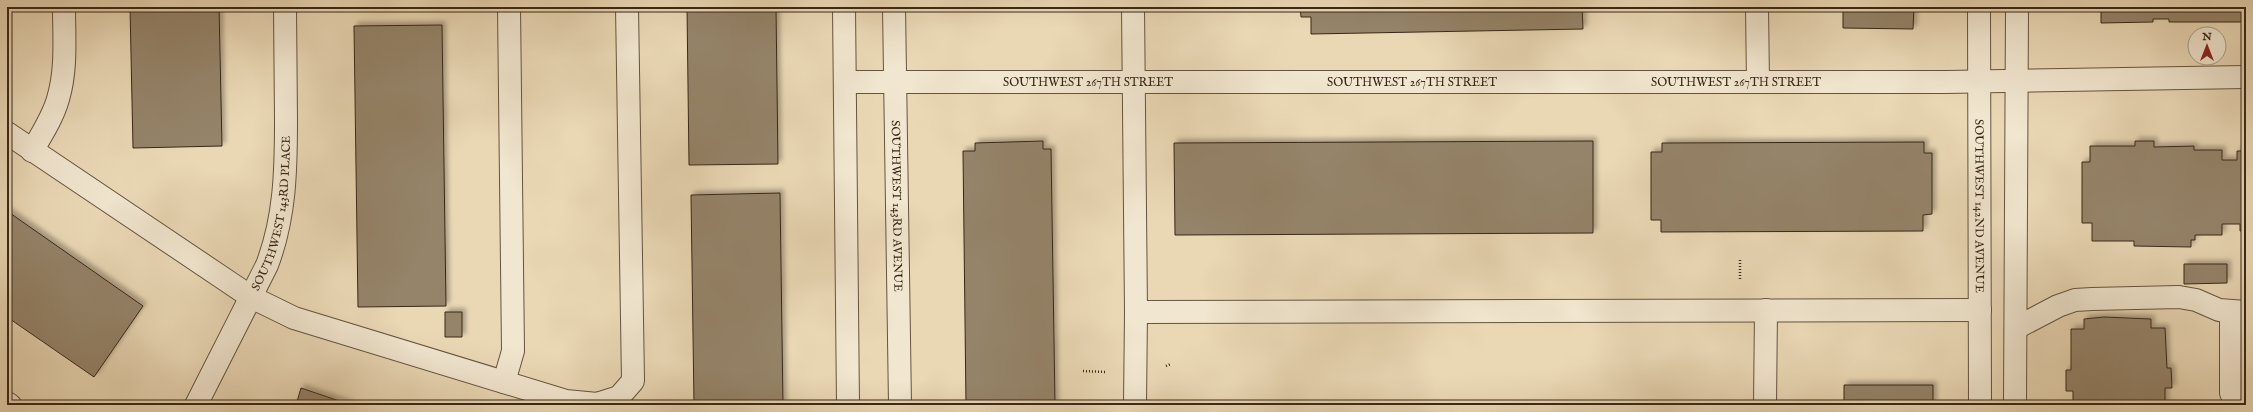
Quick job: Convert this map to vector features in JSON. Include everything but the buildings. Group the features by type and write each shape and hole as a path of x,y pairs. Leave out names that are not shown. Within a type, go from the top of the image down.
{"street":[{"path":"32,151 50,120 58,100 62,81 64,7"},
{"name":"SOUTHWEST 143RD PLACE","path":"196,405 251,297 276,242 283,209 286,173 285,7"},
{"path":"504,382 513,351 509,7"},
{"path":"7,133 251,297 294,318 566,401 596,404 619,397 633,381 627,7"},
{"path":"844,7 848,405"},
{"name":"SOUTHWEST 143RD AVENUE","path":"894,7 900,405"},
{"path":"1133,7 1136,312 1135,405"},
{"path":"1757,7 1758,82"},
{"name":"SOUTHWEST 142ND AVENUE","path":"1979,7 1980,405"},
{"path":"2015,405 2017,7"},
{"name":"SOUTHWEST 267TH STREET","path":"845,82 1979,82 2246,77"},
{"path":"2016,328 2058,306 2075,300 2179,297 2196,300 2238,312 2231,393 2236,405"},
{"path":"1765,405 1766,310"},
{"path":"1136,312 1980,310"}],"path":[{"path":"1740,260 1741,288"},
{"path":"1083,371 1110,372"}]}
